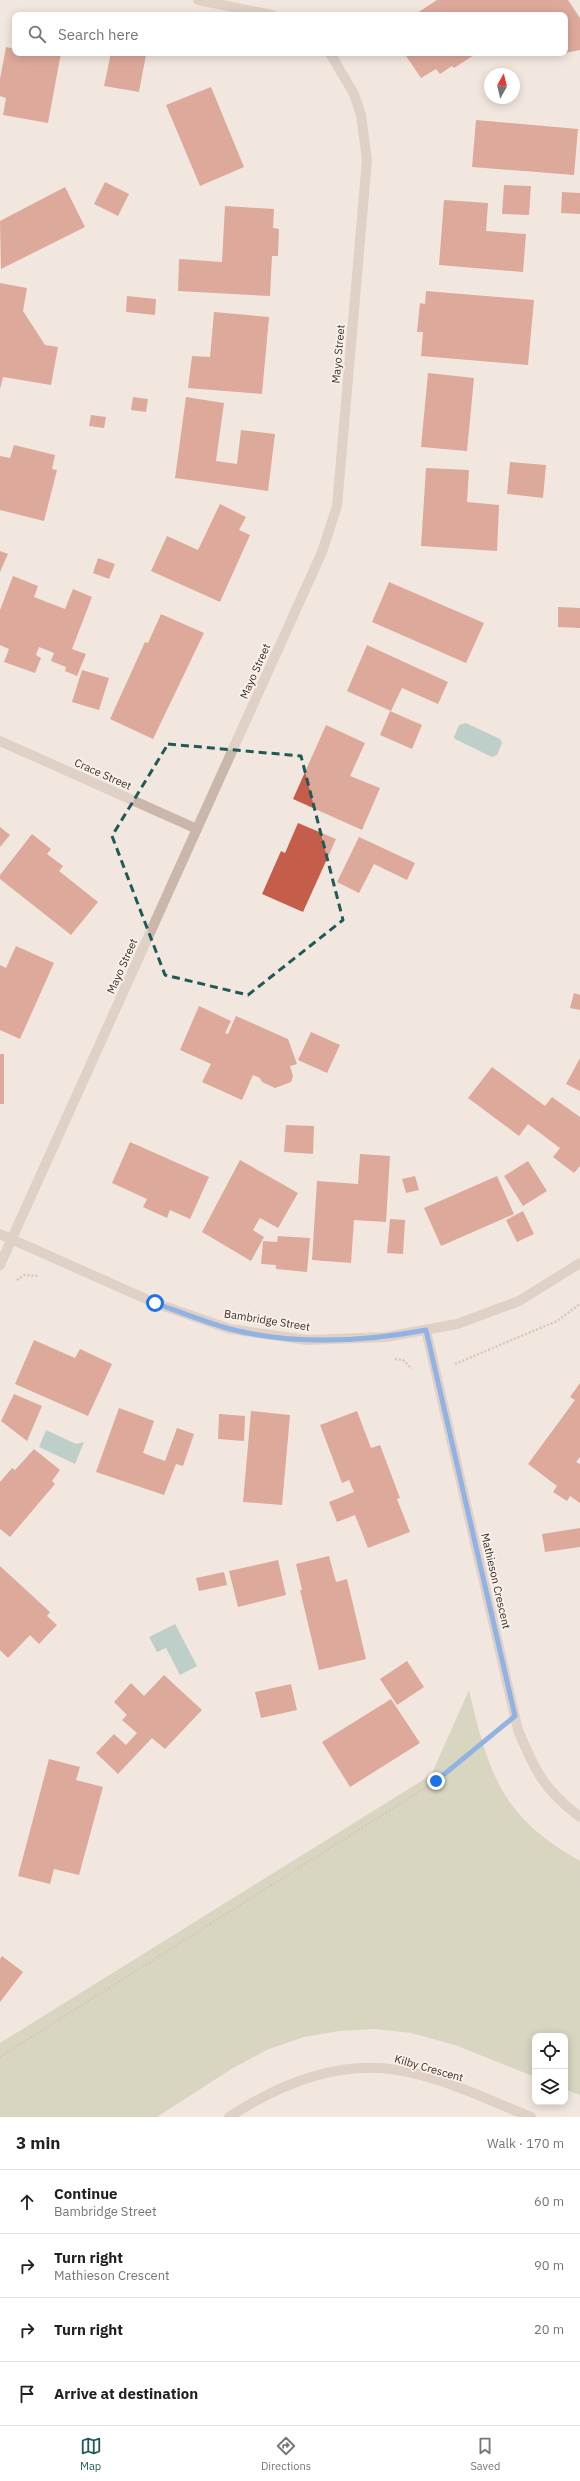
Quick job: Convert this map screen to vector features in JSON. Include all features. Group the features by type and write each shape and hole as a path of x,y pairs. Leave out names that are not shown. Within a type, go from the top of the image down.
{"street":[{"path":"198,0 257,12"},
{"name":"Mayo Street","path":"0,1265 322,552 337,506 366,160 361,115 354,94 332,56"},
{"name":"Crace Street","path":"0,740 197,829"},
{"name":"Bambridge Street","path":"0,1234 155,1303 230,1329 307,1340 386,1337 457,1324 519,1301 580,1263"},
{"name":"Mathieson Crescent","path":"426,1330 515,1716 534,1768 557,1800 580,1817"},
{"name":"Kilby Crescent","path":"229,2117 250,2103 298,2080 322,2073 373,2068 398,2070 446,2083 531,2117"}],"path":[{"path":"0,2057 436,1781 515,1716"}],"highlighted area":[{"path":"168,744 301,756 343,920 248,995 165,975 112,836"}],"green space":[{"path":"469,1690 484,1746 492,1770 502,1790 515,1810 532,1827 553,1844 580,1861 580,2095 568,2090 568,2033 532,2033 532,2076 455,2045 411,2033 375,2029 339,2031 304,2037 269,2049 233,2068 157,2117 0,2117 0,2043 431,1775"}],"water":[{"path":"466,723 500,739 502,743 497,755 492,757 455,739 454,737 459,725"},
{"path":"46,1430 76,1444 84,1442 75,1464 39,1447"},
{"path":"175,1624 197,1666 180,1675 166,1648 157,1652 149,1637"}],"building":[{"path":"437,0 568,0 580,18 580,50 568,52 568,12 419,12"},
{"path":"6,47 12,48 12,56 60,56 48,123 3,115 6,98 0,96 0,79"},
{"path":"110,56 146,56 139,92 104,86"},
{"path":"406,56 472,56 454,68 452,66 440,74 436,69 421,78"},
{"path":"211,87 244,167 200,186 166,105"},
{"path":"476,120 578,129 574,175 472,167"},
{"path":"105,182 129,194 118,216 94,204"},
{"path":"504,185 531,186 529,215 502,214"},
{"path":"65,187 85,227 1,269 0,221"},
{"path":"562,192 580,193 580,214 561,213"},
{"path":"444,200 488,203 486,231 526,234 523,272 439,265"},
{"path":"225,206 274,209 273,228 279,229 278,256 272,256 270,296 178,291 179,259 222,262"},
{"path":"0,283 27,288 23,311 45,345 58,347 51,385 3,377 0,389"},
{"path":"426,291 534,300 528,365 421,356 423,332 417,332 420,303 425,304"},
{"path":"127,296 156,299 155,315 126,312"},
{"path":"214,312 269,317 262,394 188,388 192,356 210,357"},
{"path":"428,373 474,378 467,451 421,447"},
{"path":"133,397 148,399 146,412 131,410"},
{"path":"186,397 224,403 216,461 237,464 241,430 275,434 268,491 175,478"},
{"path":"91,415 106,417 104,428 89,426"},
{"path":"14,445 55,455 52,469 57,470 44,521 0,510 0,456 10,458"},
{"path":"510,462 546,465 543,498 507,494"},
{"path":"426,468 469,470 467,502 499,505 497,551 421,546"},
{"path":"220,504 246,517 239,530 250,535 220,602 151,571 167,536 198,550"},
{"path":"0,551 8,554 0,572"},
{"path":"98,558 115,564 109,579 93,573"},
{"path":"13,576 38,586 34,597 65,609 73,589 92,597 72,649 86,654 77,676 65,671 66,667 51,661 54,653 39,647 36,655 41,658 35,673 4,662 9,649 0,645 0,610"},
{"path":"389,582 484,623 466,663 372,622"},
{"path":"558,607 580,608 580,628 558,627"},
{"path":"161,614 204,633 153,739 110,719 145,642 148,643"},
{"path":"367,645 448,682 438,704 402,688 391,711 347,691"},
{"path":"82,670 109,678 99,710 72,702"},
{"path":"390,711 422,725 412,749 380,735"},
{"path":"326,725 365,743 350,776 380,788 362,830 293,799"},
{"path":"298,823 336,839 303,912 262,894 281,851 285,853"},
{"path":"0,827 10,835 0,847"},
{"path":"32,834 51,849 47,854 63,866 59,871 98,902 71,935 0,879 0,875"},
{"path":"359,837 415,863 407,880 374,864 359,893 337,882"},
{"path":"16,946 54,963 20,1039 0,1030 0,965 6,968"},
{"path":"574,993 580,995 580,1010 570,1008"},
{"path":"199,1006 231,1021 225,1033 228,1034 236,1016 288,1039 297,1064 290,1066 293,1076 291,1082 275,1088 262,1082 260,1078 253,1075 242,1100 202,1082 211,1064 180,1050"},
{"path":"311,1032 340,1045 327,1073 298,1060"},
{"path":"0,1054 4,1054 4,1104 0,1104"},
{"path":"580,1058 580,1091 566,1084"},
{"path":"492,1067 545,1106 552,1097 580,1117 580,1166 574,1173 553,1157 560,1148 528,1124 519,1136 468,1098"},
{"path":"286,1125 314,1126 313,1154 284,1152"},
{"path":"130,1142 209,1177 190,1219 170,1210 167,1218 143,1207 147,1199 112,1183"},
{"path":"360,1154 390,1156 386,1222 354,1220 351,1263 312,1260 317,1181 358,1184"},
{"path":"240,1160 298,1193 278,1228 260,1218 253,1230 264,1237 251,1261 202,1232"},
{"path":"528,1161 547,1191 523,1206 504,1176"},
{"path":"415,1176 419,1190 406,1193 402,1179"},
{"path":"497,1176 514,1214 441,1246 424,1208"},
{"path":"523,1211 534,1234 517,1242 506,1220"},
{"path":"390,1219 405,1220 403,1254 387,1253"},
{"path":"278,1236 310,1238 307,1272 276,1269 276,1265 261,1264 263,1241 277,1242"},
{"path":"34,1340 75,1358 80,1349 112,1364 88,1416 15,1384"},
{"path":"580,1383 580,1457 576,1462 580,1464 580,1503 570,1496 567,1501 553,1492 557,1486 528,1464 575,1400 570,1397"},
{"path":"14,1394 42,1406 27,1441 1,1421"},
{"path":"119,1408 154,1421 143,1453 165,1461 177,1428 194,1434 183,1466 176,1464 164,1495 96,1472"},
{"path":"251,1411 290,1415 282,1505 243,1502"},
{"path":"357,1411 371,1448 380,1445 400,1498 397,1499 410,1532 368,1548 355,1515 337,1522 329,1502 354,1492 349,1480 342,1483 320,1425"},
{"path":"219,1414 245,1416 244,1441 218,1439"},
{"path":"34,1449 60,1470 52,1481 55,1484 10,1537 0,1529 0,1482 12,1468 15,1470"},
{"path":"580,1528 580,1547 545,1552 542,1534"},
{"path":"329,1556 336,1582 347,1579 366,1659 319,1670 300,1590 302,1590 296,1564"},
{"path":"278,1560 286,1595 238,1607 229,1571"},
{"path":"0,1566 50,1612 47,1616 57,1625 39,1644 30,1635 8,1658 0,1650"},
{"path":"224,1572 227,1585 199,1591 196,1578"},
{"path":"407,1661 424,1687 397,1705 380,1679"},
{"path":"164,1675 202,1710 165,1749 152,1738 118,1774 96,1753 114,1734 126,1745 137,1733 122,1720 127,1715 114,1702 131,1683 144,1696"},
{"path":"291,1684 297,1710 261,1718 255,1692"},
{"path":"391,1699 420,1743 350,1787 322,1742"},
{"path":"49,1759 80,1767 76,1780 103,1787 79,1875 54,1869 50,1884 18,1876"},
{"path":"2,1956 23,1972 0,2002 0,1959"}],"route":[{"path":"155,1303 230,1329 307,1340 386,1337 426,1330 515,1716 436,1781"}]}
